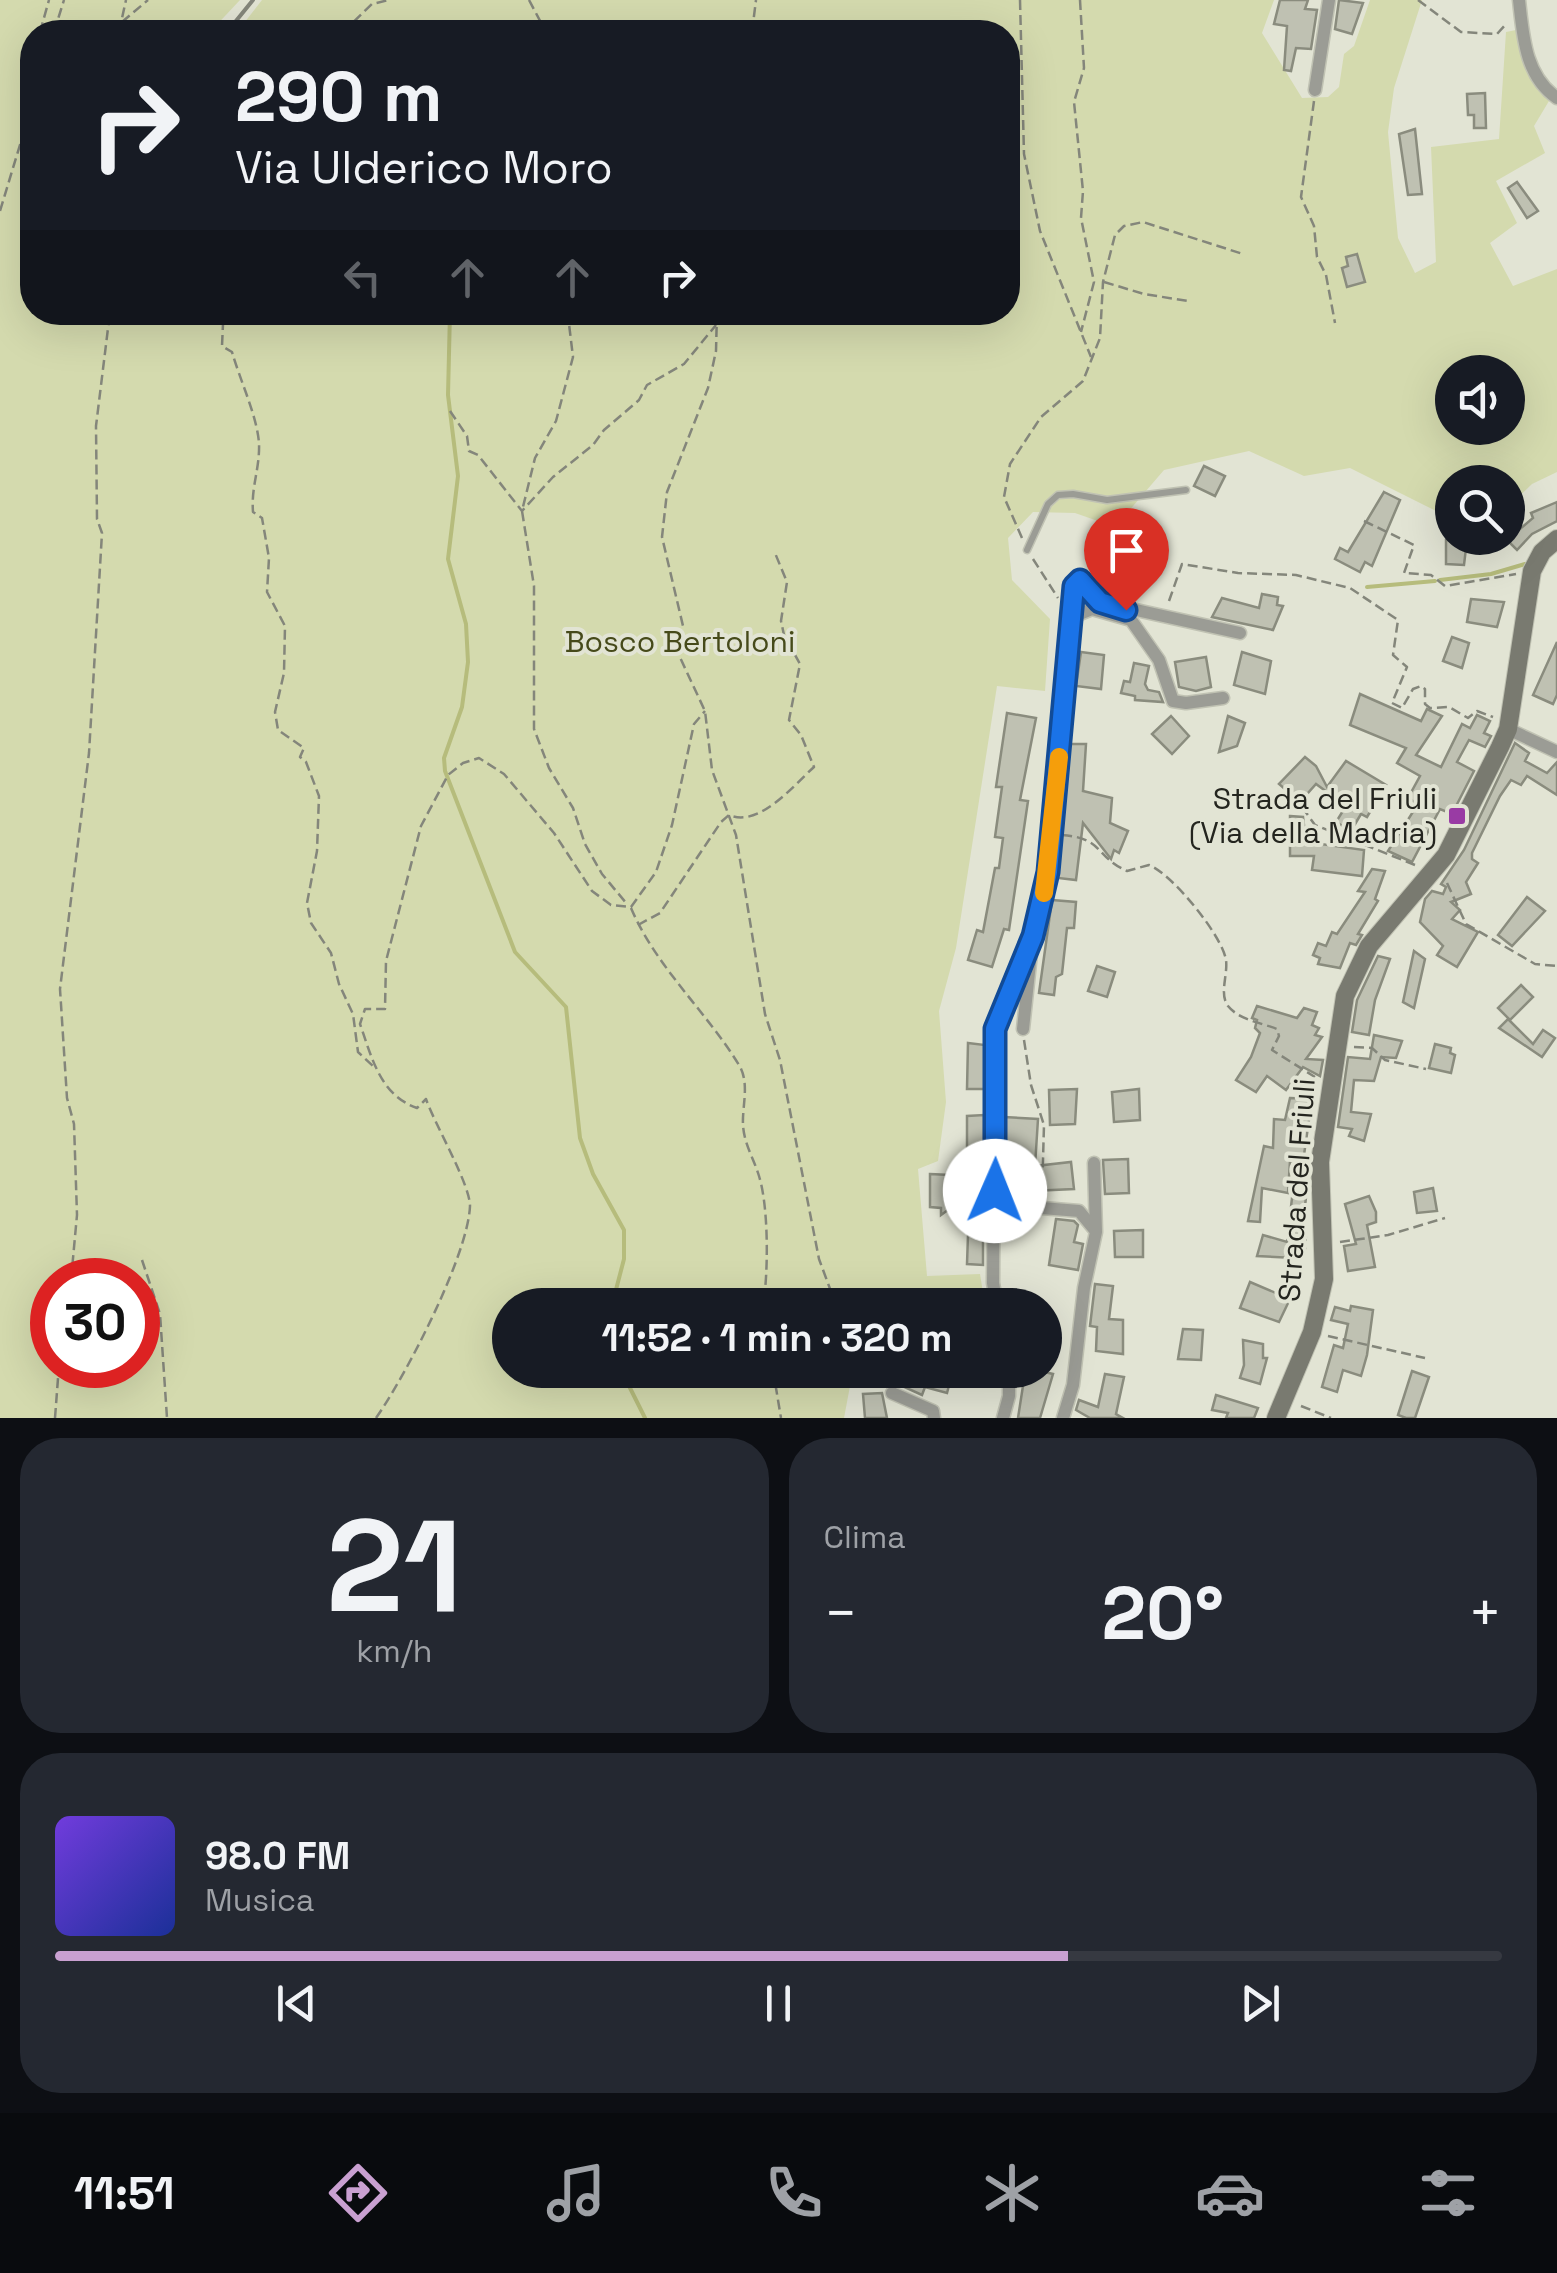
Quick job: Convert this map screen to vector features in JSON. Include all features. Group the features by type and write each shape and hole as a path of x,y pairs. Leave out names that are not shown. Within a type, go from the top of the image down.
{"main road":[{"name":"Strada del Friuli","path":"1276,1418 1312,1332 1324,1279 1320,1162 1345,996 1359,963 1386,924 1435,870 1509,725 1532,572 1542,552 1557,539"}],"street":[{"path":"1315,90 1328,0"},
{"path":"1519,0 1529,60 1543,87 1557,98"},
{"path":"1023,1029 1033,936 1052,834 1074,586 1080,580 1100,602 1240,633"},
{"path":"1070,618 1092,609 1131,620 1159,660 1174,700 1186,703 1223,698"},
{"path":"1509,725 1557,752"},
{"path":"994,1288 995,1029 1033,936"},
{"path":"1063,1418 1073,1385 1084,1288 1096,1232 1094,1163"},
{"path":"1042,1208 1080,1211 1096,1232"},
{"path":"1003,1418 1007,1388"},
{"path":"892,1393 922,1404 933,1412 934,1418"}],"lane":[{"path":"1027,550 1048,504 1058,495 1107,500 1186,490"}],"path":[{"path":"124,20 148,0"},
{"path":"355,20 372,4 389,0"},
{"path":"1020,0 1024,154 1040,231 1092,358"},
{"path":"1080,0 1084,68 1074,102 1083,190 1081,218 1094,282 1080,336"},
{"path":"1418,0 1460,32 1497,34 1507,23"},
{"path":"1315,90 1302,197 1314,226 1316,257 1326,274 1335,323"},
{"path":"0,210 20,144"},
{"path":"1070,618 1027,550 1004,497 1010,464 1041,418 1083,381 1100,338 1103,282 1116,235 1124,226 1143,222 1243,254"},
{"path":"1103,282 1188,301"},
{"path":"73,1258 76,1181 60,989 94,682 102,532 97,518 96,426 108,325"},
{"path":"223,325 222,346 232,352 259,439 259,470 250,485 252,512 262,518 269,558 266,592 285,626 284,673 275,712 278,730 304,748 300,756 319,796 317,851 307,903 311,923 331,953 353,1014 358,1052 376,1068"},
{"path":"569,325 573,357 556,422 535,458 522,511 534,586 534,729 549,768 573,808 584,844 602,874 629,906 638,925 741,1068 746,1097 743,1125 748,1151 760,1178 765,1288"},
{"path":"522,511 553,477 639,400 647,386 684,364 715,325"},
{"path":"716,325 716,352 708,388 667,492 662,537 683,626 677,651 705,711 712,770 730,816 747,891 765,1014 780,1060 819,1259 830,1288"},
{"path":"450,411 468,436 469,451 478,455 522,511"},
{"path":"1364,522 1414,544 1404,573 1431,575 1444,586 1532,572"},
{"path":"730,816 740,820 754,818 814,767 801,735 789,720 800,664 796,650 784,635 781,621 786,582 774,552"},
{"path":"1164,617 1182,564 1238,573 1296,575 1350,588 1398,620 1392,656 1406,667 1392,703 1396,707 1402,708 1414,689 1421,686 1425,689 1425,704 1436,710 1450,707 1468,718 1477,711 1509,725"},
{"path":"629,906 656,872 672,824 694,724 705,711"},
{"path":"376,1418 444,1289 462,1245 470,1202 426,1099 417,1108 400,1102 376,1068 360,1024 365,1009 385,1009 386,962 421,826 448,776 463,763 479,758 504,774 554,833 592,890 611,905 629,906"},
{"path":"1302,807 1315,825 1401,862 1435,870 1450,886 1466,924 1535,964 1557,966"},
{"path":"638,925 660,913 707,846 712,831 730,816"},
{"path":"1052,834 1084,836 1119,868 1149,865 1166,877 1187,898 1222,947 1228,1006 1239,1015 1278,1029 1272,1050 1330,1084"},
{"path":"1023,1029 1027,1068 1044,1125 1042,1208"},
{"path":"1338,1045 1372,1048 1385,1060 1426,1070"},
{"path":"1323,1244 1388,1234 1445,1218"},
{"path":"160,1314 167,1418"},
{"path":"1312,1332 1424,1358"},
{"path":"55,1418 58,1388"},
{"path":"776,1388 781,1418"},
{"path":"1286,1400 1331,1418"}],"green space":[{"name":"Bosco Bertoloni","path":"0,0 240,0 221,20 20,20 20,325 1020,325 1020,20 246,20 262,0 1274,0 1262,33 1302,98 1328,97 1339,87 1344,54 1354,46 1370,0 1422,0 1394,88 1388,132 1398,238 1415,273 1436,262 1431,147 1499,139 1506,32 1516,30 1530,76 1549,101 1534,126 1545,153 1496,181 1517,223 1490,243 1513,286 1557,269 1557,472 1525,491 1525,465 1435,465 1435,510 1350,468 1304,476 1249,451 1164,470 1115,527 1075,513 1033,512 1008,538 1012,580 1050,619 1045,691 997,686 956,948 939,1011 946,1102 938,1161 918,1169 927,1276 980,1274 982,1288 492,1288 492,1388 850,1388 844,1418 0,1418"}],"building":[{"path":"1280,0 1308,0 1305,9 1317,10 1311,49 1296,48 1291,71 1284,70 1287,26 1274,24"},
{"path":"1339,0 1363,3 1352,34 1335,29"},
{"path":"1485,93 1486,128 1474,128 1474,115 1468,115 1467,94"},
{"path":"1415,129 1422,194 1408,195 1399,134"},
{"path":"1517,182 1538,211 1527,218 1508,188"},
{"path":"1357,254 1365,282 1347,287 1342,268 1348,266 1346,257"},
{"path":"1204,466 1225,476 1215,496 1194,486"},
{"path":"1384,492 1400,500 1372,566 1365,562 1360,572 1335,559 1340,548 1348,552"},
{"path":"1557,502 1557,521 1525,541 1525,525 1533,518 1531,513"},
{"path":"1112,554 1119,568 1125,566 1129,575 1134,573 1140,588 1123,595 1107,593 1093,563"},
{"path":"1446,555 1465,555 1464,565 1446,564"},
{"path":"1262,594 1278,597 1277,605 1283,606 1273,630 1212,617 1222,598 1259,608"},
{"path":"1471,599 1504,602 1497,627 1467,622"},
{"path":"1452,637 1469,643 1462,668 1443,661"},
{"path":"1557,642 1557,695 1553,704 1533,695"},
{"path":"1081,652 1104,655 1101,689 1076,686"},
{"path":"1242,652 1271,661 1265,694 1234,685"},
{"path":"1206,657 1211,687 1196,691 1179,687 1175,662"},
{"path":"1134,663 1149,666 1145,684 1148,690 1159,692 1163,702 1135,700 1135,696 1121,693 1124,681 1130,682"},
{"path":"1360,694 1421,721 1427,709 1442,716 1416,755 1441,767 1462,724 1470,728 1477,715 1490,721 1484,733 1491,736 1485,747 1469,740 1457,762 1474,771 1452,814 1440,809 1412,862 1388,851 1418,804 1408,798 1420,776 1397,763 1406,748 1350,725"},
{"path":"1007,713 1036,718 1020,800 1028,801 1009,930 1004,929 992,967 968,960 977,930 983,932 995,868 999,868 1003,838 995,837 1002,787 996,787"},
{"path":"1171,716 1189,736 1172,754 1152,734"},
{"path":"1228,716 1245,723 1237,746 1219,752"},
{"path":"1515,743 1529,753 1525,761 1547,773 1557,762 1557,795 1527,776 1521,785 1511,780 1500,796 1472,853 1472,859 1478,863 1466,882 1471,894 1451,902 1460,910 1452,919 1478,932 1457,967 1437,955 1443,946 1420,922 1425,899 1432,891 1443,894 1446,887 1441,884 1464,850"},
{"path":"1069,744 1086,744 1083,791 1112,798 1110,823 1128,831 1119,853 1114,850 1111,859 1083,823 1076,880 1058,878"},
{"path":"1305,757 1316,766 1327,787 1346,761 1386,785 1367,817 1361,814 1351,831 1336,822 1346,806 1316,784 1300,802 1279,784"},
{"path":"1290,816 1303,817 1306,842 1364,850 1362,876 1312,870 1314,856 1290,856"},
{"path":"1372,869 1385,871 1375,899 1378,901 1358,934 1362,935 1356,945 1350,943 1340,968 1318,964 1320,958 1313,955 1318,943 1326,946 1332,932 1337,934 1365,892 1358,891"},
{"path":"1527,897 1545,911 1512,946 1498,935"},
{"path":"1052,900 1076,902 1074,928 1067,928 1062,974 1056,977 1054,995 1039,993"},
{"path":"1414,951 1425,959 1414,1008 1403,1002"},
{"path":"1378,956 1390,959 1375,1000 1369,1035 1352,1032 1357,1000"},
{"path":"1097,966 1115,972 1107,997 1088,991"},
{"path":"1521,985 1533,997 1510,1020 1498,1008"},
{"path":"1257,1006 1297,1018 1304,1008 1317,1012 1312,1025 1319,1028 1315,1035 1322,1037 1306,1059 1323,1060 1320,1076 1303,1067 1286,1090 1267,1076 1256,1092 1236,1080 1260,1033 1255,1028 1257,1020 1252,1018"},
{"path":"1508,1019 1533,1044 1543,1030 1555,1038 1542,1057 1499,1028"},
{"path":"1374,1035 1402,1041 1396,1058 1381,1057 1374,1081 1354,1080 1351,1112 1371,1114 1364,1141 1349,1136 1352,1129 1338,1127 1348,1057 1370,1059"},
{"path":"968,1043 985,1045 985,1089 967,1089"},
{"path":"1435,1044 1451,1048 1450,1053 1455,1055 1451,1073 1429,1068"},
{"path":"1077,1089 1075,1124 1050,1125 1049,1090"},
{"path":"1139,1089 1140,1120 1114,1122 1112,1092"},
{"path":"1290,1098 1312,1099 1303,1162 1290,1161 1288,1193 1262,1188 1260,1222 1248,1221 1264,1146 1273,1148 1274,1119 1285,1120"},
{"path":"984,1115 984,1157 967,1157 967,1116"},
{"path":"1004,1117 1038,1119 1035,1166 1071,1162 1074,1189 1031,1191 1030,1226 1006,1225 1011,1173 1009,1157 1004,1157"},
{"path":"1128,1159 1129,1193 1105,1194 1103,1160"},
{"path":"930,1174 950,1175 952,1207 941,1215 941,1208 930,1207"},
{"path":"1433,1188 1437,1211 1417,1213 1414,1192"},
{"path":"1369,1196 1376,1212 1376,1222 1367,1225 1375,1267 1348,1271 1344,1246 1356,1244 1345,1204"},
{"path":"1306,1197 1302,1234 1306,1235 1305,1251 1294,1251 1294,1258 1257,1256 1263,1235 1287,1242 1292,1198"},
{"path":"1056,1219 1078,1225 1074,1242 1083,1244 1078,1270 1049,1265"},
{"path":"1143,1230 1143,1257 1115,1257 1114,1231"},
{"path":"968,1235 983,1236 983,1265 967,1264"},
{"path":"1250,1282 1290,1299 1279,1322 1240,1308"},
{"path":"1095,1284 1113,1286 1109,1319 1123,1320 1123,1354 1096,1351 1097,1327 1090,1326"},
{"path":"1351,1306 1373,1310 1367,1355 1361,1376 1343,1370 1337,1392 1322,1387 1334,1345 1343,1348 1348,1324 1331,1320 1335,1307 1350,1311"},
{"path":"1183,1329 1203,1330 1201,1360 1178,1359"},
{"path":"1243,1340 1263,1344 1263,1358 1267,1358 1260,1384 1240,1378"},
{"path":"1412,1371 1429,1377 1415,1418 1406,1418 1398,1415"},
{"path":"1105,1374 1124,1377 1116,1414 1123,1418 1090,1418 1076,1410 1079,1400 1098,1407"},
{"path":"906,1388 925,1388 922,1395"},
{"path":"1023,1388 1049,1388 1040,1418 1018,1418"},
{"path":"882,1393 887,1418 865,1418 863,1394"},
{"path":"1216,1395 1258,1408 1254,1418 1226,1418 1228,1413 1212,1410"}],"waterway":[{"path":"450,325 448,395 458,476 448,559 466,624 468,662 462,707 444,758 445,771 515,952 566,1007 580,1138 593,1174 624,1230 624,1259 616,1288"},
{"path":"1440,580 1491,574 1525,564"},
{"path":"1367,587 1435,581"},
{"path":"630,1388 645,1418"}],"railway":[{"path":"237,20 253,0"}],"slow traffic":[{"path":"1044,893 1059,757"}],"place":[{"name":"Strada del Friuli (Via della Madria)","path":"1457,816"}],"route":[{"path":"995,1191 995,1029 1033,936 1048,872 1074,586 1080,580 1100,602 1126,610"}]}
